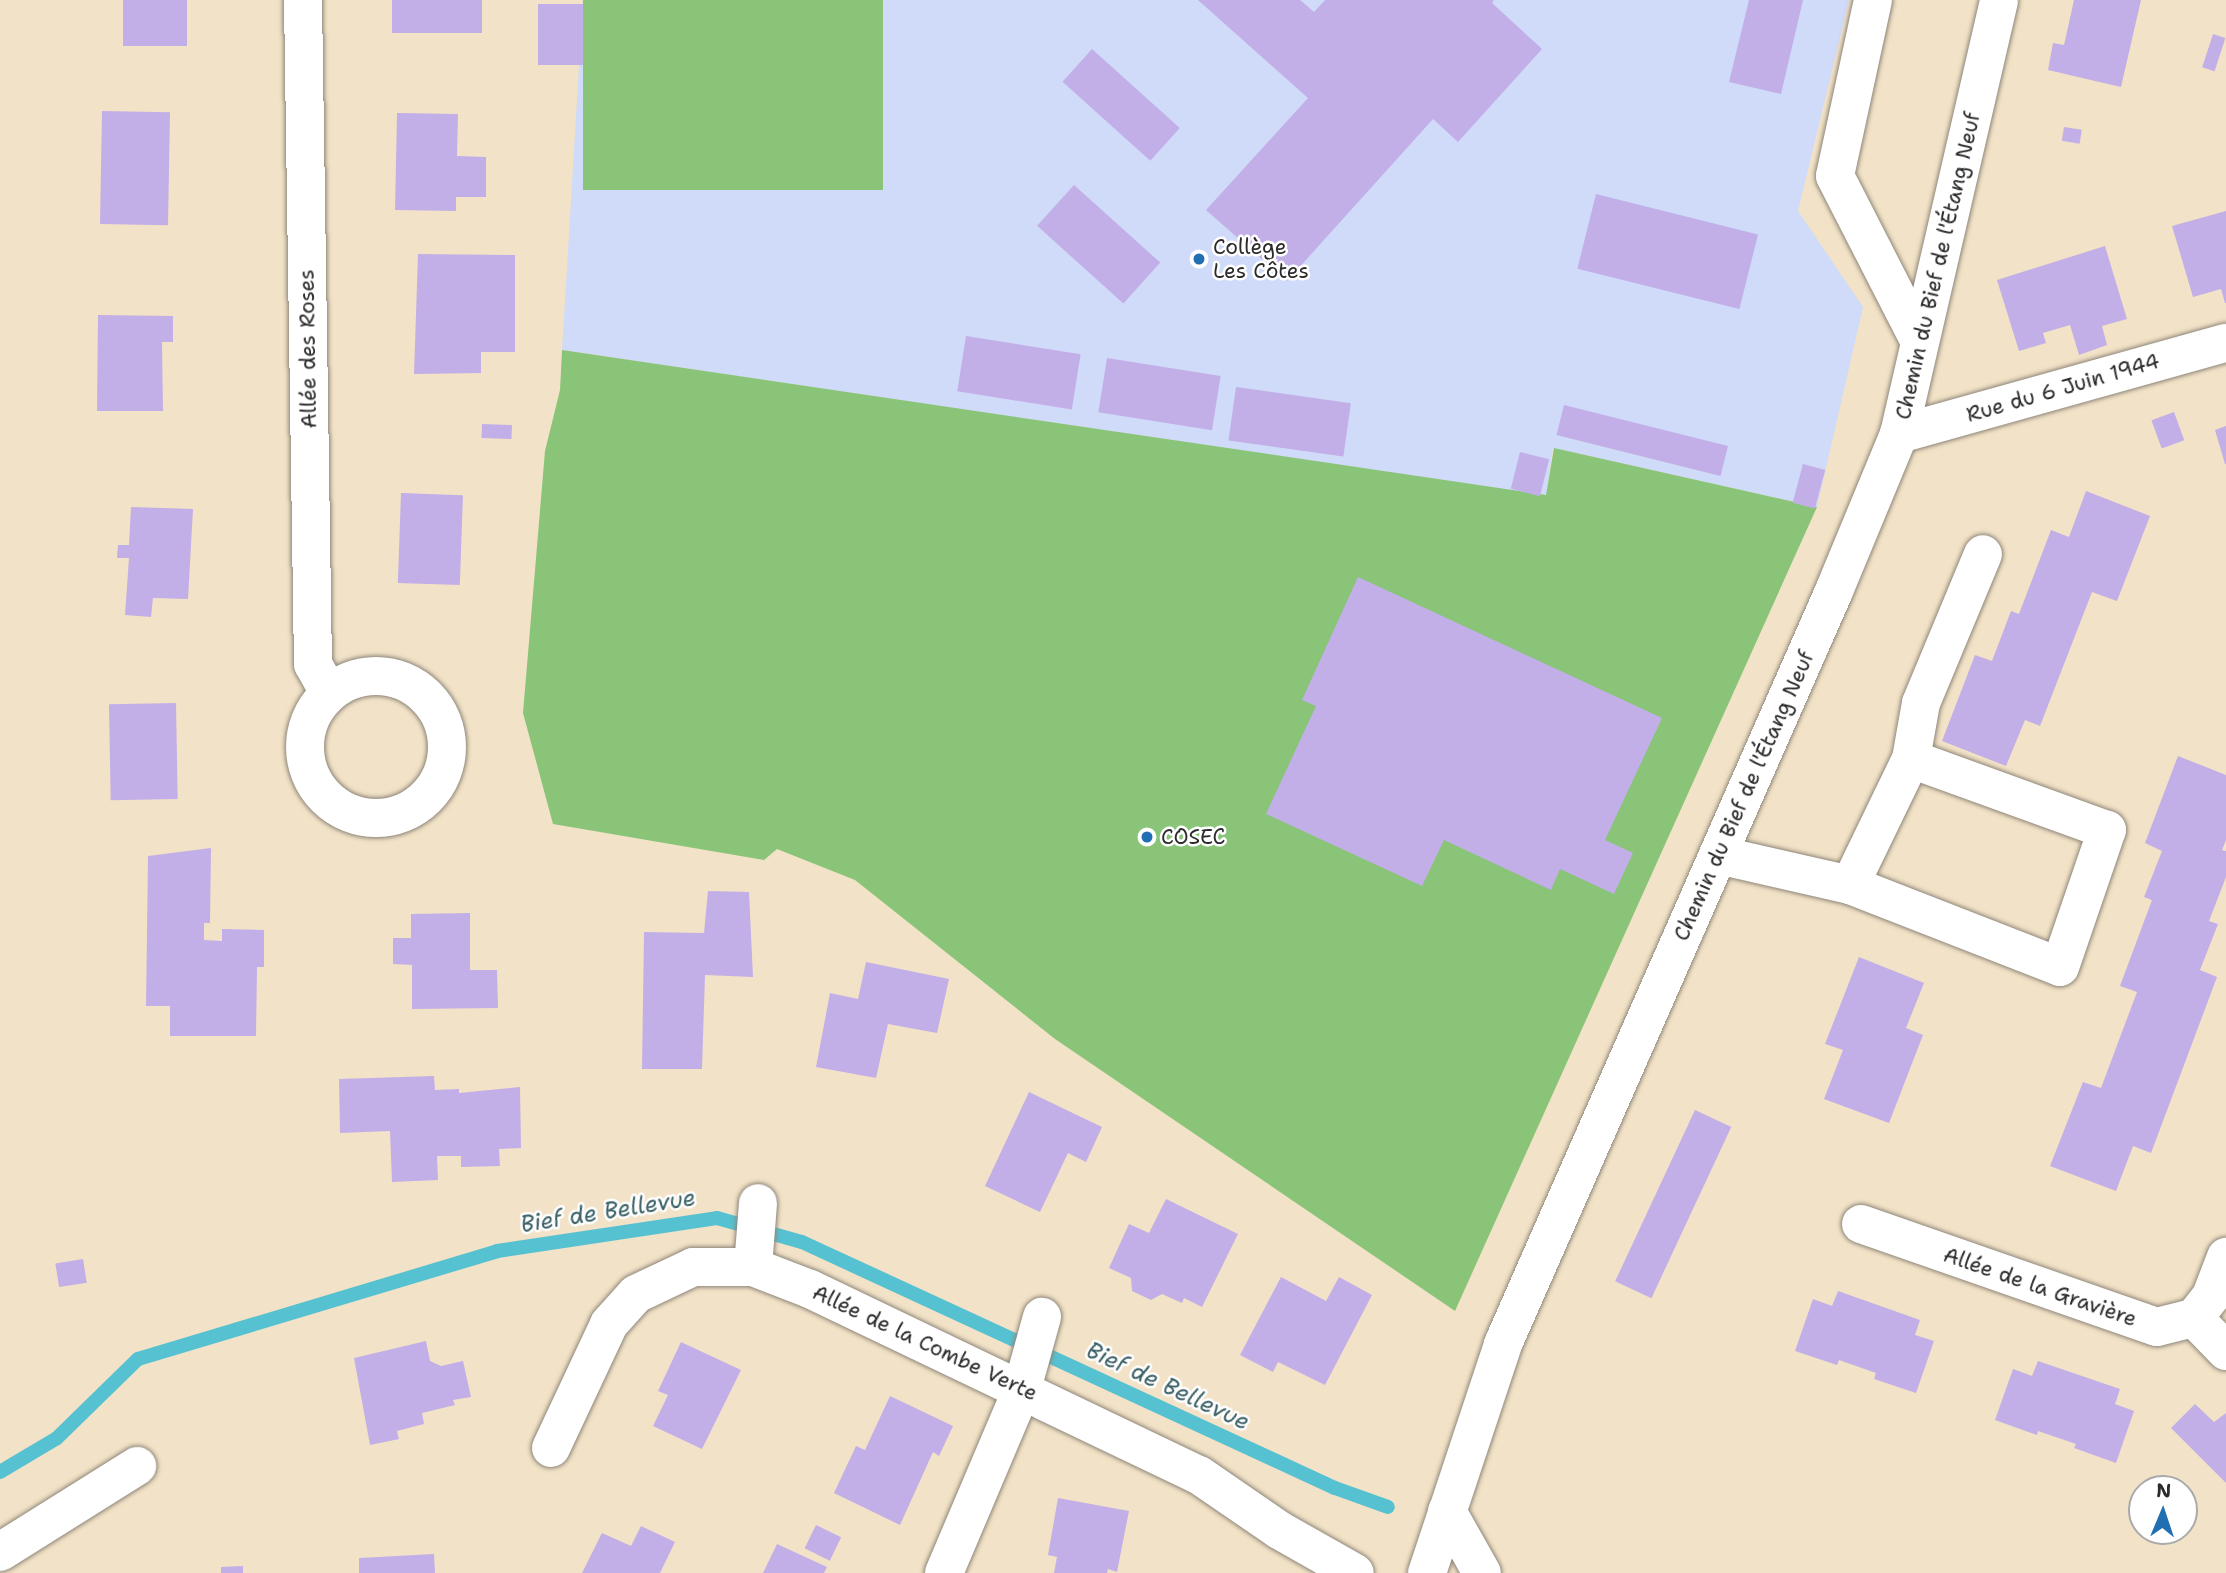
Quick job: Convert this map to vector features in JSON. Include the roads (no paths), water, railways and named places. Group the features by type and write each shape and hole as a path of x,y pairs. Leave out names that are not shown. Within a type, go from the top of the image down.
{"street":[{"name":"Allée des Roses","path":"303,0 313,664 329,693"},
{"path":"1872,0 1835,176 1920,342"},
{"name":"Chemin du Bief de l'Étang Neuf","path":"1427,1573 1503,1344 1834,591 1899,434 1999,0"},
{"name":"Rue du 6 Juin 1944","path":"1899,434 2226,343"},
{"path":"1850,885 1911,759 1921,703 1983,554"},
{"path":"1718,855 1850,885 2060,967 2107,830 1911,759"},
{"path":"753,1267 758,1203"},
{"name":"Allée de la Gravière","path":"1861,1224 2157,1327 2194,1318"},
{"path":"2226,1257 2211,1296 2194,1318 2226,1351"},
{"name":"Allée de la Combe Verte","path":"551,1448 609,1324 636,1294 693,1267 753,1267 810,1289 1199,1475 1279,1530 1355,1573"},
{"path":"944,1573 1022,1389 1042,1317"},
{"path":"0,1552 137,1466"},
{"path":"1447,1511 1482,1573"}],"waterway":[{"name":"Bief de Bellevue","path":"0,1472 57,1438 138,1359 497,1251 717,1218 802,1242 1335,1488 1388,1507"}],"place":[{"name":"Collège Les Côtes","path":"1199,259"},
{"name":"COSEC","path":"1147,837"}]}
